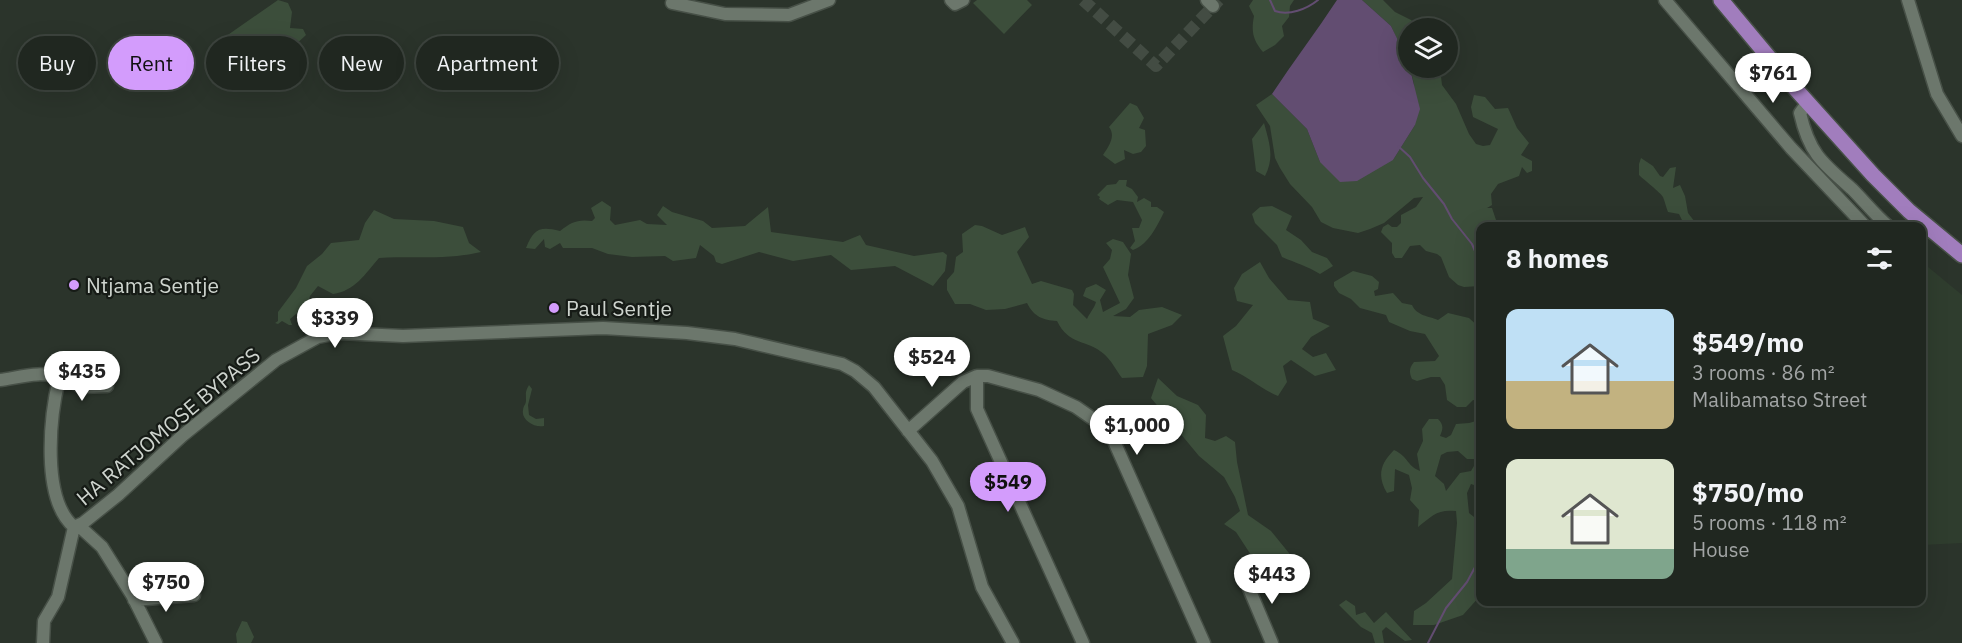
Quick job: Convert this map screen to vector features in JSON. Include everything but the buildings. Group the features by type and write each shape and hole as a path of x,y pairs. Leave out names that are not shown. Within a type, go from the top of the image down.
{"main road":[{"path":"1721,0 1873,175 1922,222"},
{"path":"1926,225 1962,255"}],"street":[{"path":"672,1 706,5 725,14 789,15 829,0"},
{"path":"951,0 955,4 963,0"},
{"path":"1665,0 1791,148 1861,222"},
{"path":"1908,0 1937,94 1962,136"},
{"path":"1808,102 1800,113 1805,135 1817,155 1881,222"},
{"name":"HA RATJOMOSE BYPASS","path":"59,379 51,430 52,471 61,507 69,523 76,526 118,495 182,436 276,360 318,337 339,333 403,336 603,328 687,333 735,339 842,364 855,371 874,387 932,461 957,506 982,587 1013,643"},
{"path":"0,380 46,375 73,382 81,387 107,386"},
{"path":"976,376 976,409 1083,643"},
{"path":"908,431 963,382 976,376 1004,379 1039,390 1076,407 1109,430 1204,643"},
{"path":"43,643 44,621 58,597 76,526 102,547 134,600 156,643"},
{"path":"1245,579 1272,643"},
{"path":"134,600 194,595"}],"shaded area":[{"path":"278,0 288,3 292,12 290,28 303,29 306,35 305,36 226,36"},
{"path":"977,0 1027,0 1032,5 1004,34 973,3"},
{"path":"1253,0 1294,0 1290,6 1289,17 1282,26 1284,36 1263,52 1254,36 1254,16 1249,6"},
{"path":"1337,0 1362,0 1391,26 1398,40 1398,78 1412,78 1420,109 1415,125 1393,160 1357,181 1340,182 1320,162 1307,129 1272,94"},
{"path":"1362,0 1383,0 1395,12 1407,18 1398,18 1398,41 1391,26"},
{"path":"1412,78 1441,78 1442,85 1456,104 1476,144 1490,145 1498,129 1473,117 1471,107 1474,95 1485,97 1495,109 1508,108 1517,128 1529,143 1521,155 1532,161 1532,171 1527,173 1522,167 1519,176 1498,184 1491,194 1492,205 1487,208 1492,208 1497,222 1476,222 1476,286 1458,285 1449,277 1441,257 1426,251 1420,245 1410,246 1402,258 1395,258 1392,253 1392,243 1381,232 1383,227 1388,224 1397,227 1401,223 1401,215 1416,207 1423,197 1414,198 1384,223 1358,233 1333,228 1321,222 1312,207 1290,184 1280,168 1275,158 1270,126 1256,105 1272,94 1307,129 1320,162 1393,160 1415,125"},
{"path":"1130,103 1137,106 1144,118 1139,128 1145,130 1146,146 1141,152 1133,154 1124,150 1125,159 1115,164 1103,155 1112,137 1109,127"},
{"path":"1264,123 1270,156 1265,176 1256,171 1252,139"},
{"path":"1641,158 1663,177 1670,168 1676,167 1673,188 1680,185 1688,213 1695,222 1683,222 1679,214 1668,212 1663,197 1639,175"},
{"path":"1119,180 1127,180 1126,186 1132,189 1138,197 1137,202 1144,198 1151,202 1151,207 1157,207 1164,212 1148,239 1133,250 1130,248 1135,241 1132,228 1139,228 1142,220 1133,202 1117,200 1108,205 1097,195 1107,185 1116,184"},
{"path":"602,201 611,207 610,220 615,225 640,220 647,224 667,225 657,215 663,206 672,212 703,221 712,228 745,226 768,207 771,232 843,242 860,235 866,245 914,256 943,252 947,255 945,271 933,286 895,266 851,270 831,255 793,261 759,252 722,264 716,262 714,256 700,245 696,258 673,261 665,256 632,257 608,254 592,248 563,248 560,243 550,249 545,247 544,239 535,249 526,248 535,233 542,229 560,231 575,222 592,221 595,218 591,208"},
{"path":"1272,206 1292,216 1286,230 1301,240 1312,252 1327,258 1333,266 1320,274 1282,257 1277,245 1255,223 1252,214 1260,207"},
{"path":"374,210 394,219 434,221 463,227 469,243 481,252 443,257 379,258 354,286 348,289 333,294 318,286 310,296 308,304 290,319 292,325 282,321 275,323 278,321 278,312 296,288 307,266 331,243 359,240 365,223"},
{"path":"975,225 1002,235 1025,227 1029,237 1017,252 1032,284 1041,281 1072,290 1073,305 1087,319 1096,302 1083,296 1086,288 1096,284 1106,290 1100,300 1103,312 1120,303 1103,267 1110,259 1112,250 1106,243 1113,239 1123,242 1131,254 1128,275 1134,298 1126,309 1113,316 1130,317 1139,310 1162,307 1182,315 1172,325 1148,334 1147,366 1143,377 1122,378 1098,349 1067,335 1057,321 1043,319 1036,315 1027,303 1005,309 986,310 970,304 955,304 947,290 947,280 954,272 956,257 963,252 962,234"},
{"path":"1260,262 1269,278 1288,300 1310,302 1313,319 1330,326 1311,337 1302,349 1313,357 1326,353 1336,370 1315,376 1291,360 1283,366 1287,382 1278,396 1232,370 1223,336 1236,326 1253,305 1237,301 1234,288 1242,274"},
{"path":"1926,265 1962,295 1962,543 1926,545"},
{"path":"1353,271 1372,276 1379,282 1378,289 1374,291 1375,296 1393,293 1402,303 1412,305 1417,311 1438,320 1448,313 1469,318 1476,324 1476,400 1473,400 1466,407 1457,407 1447,400 1445,385 1440,377 1417,381 1412,379 1410,370 1414,362 1435,361 1439,356 1425,334 1410,331 1389,322 1386,315 1360,308 1351,299 1339,293 1334,282"},
{"path":"1158,378 1177,396 1198,405 1206,415 1205,438 1215,441 1226,436 1235,442 1248,515 1271,531 1293,558 1288,568 1251,555 1236,532 1224,524 1240,511 1235,497 1224,477 1199,456 1151,398"},
{"path":"529,385 532,389 528,405 529,415 536,419 544,418 544,426 532,424 524,417 523,410"},
{"path":"1429,419 1438,419 1442,427 1440,436 1446,438 1451,435 1456,424 1476,421 1476,459 1467,459 1458,451 1447,452 1441,455 1435,476 1444,484 1446,491 1460,473 1471,471 1476,462 1476,486 1471,484 1467,493 1469,513 1474,517 1476,516 1476,600 1463,615 1434,625 1413,625 1414,611 1452,579 1456,511 1439,512 1418,527 1419,510 1410,500 1412,488 1409,475 1395,469 1394,491 1387,493 1381,476 1383,465 1394,450 1420,471 1417,454 1423,441 1422,429"},
{"path":"1346,600 1355,606 1356,615 1365,612 1374,623 1386,612 1412,640 1405,641 1386,627 1382,631 1384,643 1375,643 1372,633 1361,627 1339,605"},
{"path":"242,621 247,622 254,637 251,643 237,643 236,634"}],"waterway":[{"path":"1270,0 1275,11 1286,13 1303,9 1318,0"},
{"path":"1398,146 1410,157 1472,244 1476,254"},
{"path":"1428,643 1446,608 1467,582 1476,565"}],"tunnel":[{"path":"1083,0 1156,66 1219,0"}],"place":[{"name":"Ntjama Sentje","path":"74,285"},
{"name":"Paul Sentje","path":"554,308"}]}
